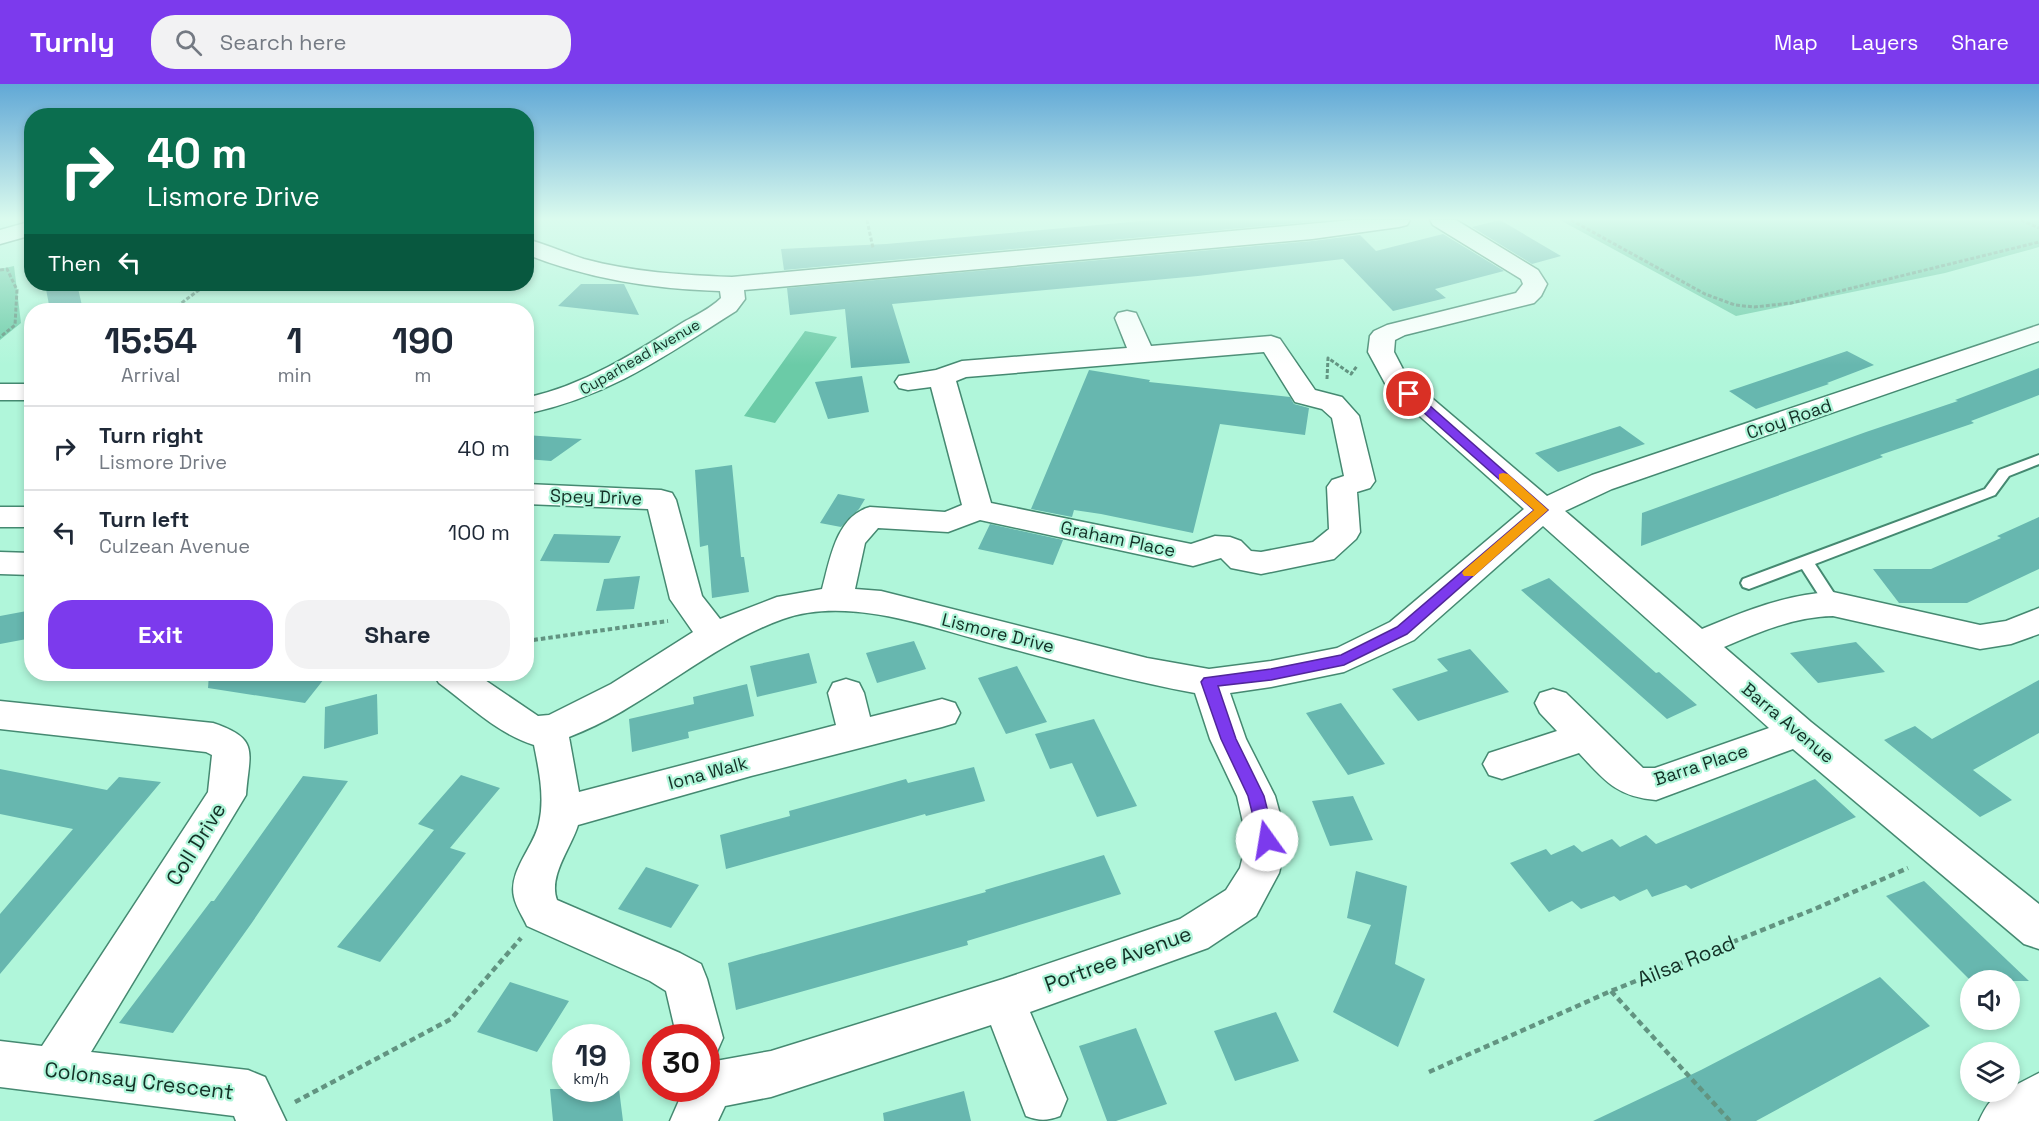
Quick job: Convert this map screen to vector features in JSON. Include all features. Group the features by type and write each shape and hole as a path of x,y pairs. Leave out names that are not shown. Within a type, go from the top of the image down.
{"street":[{"path":"595,268 634,277 686,283 732,284 895,268"},
{"path":"1383,357 1381,352 1383,336 1396,330 1525,298 1533,291 1535,284 1530,275 1519,268"},
{"name":"Cuparhead Avenue","path":"534,404 568,397 604,379 727,306 733,299 732,284"},
{"path":"1127,318 1143,354"},
{"name":"Croy Road","path":"1542,510 1602,482 2039,333"},
{"name":"Graham Place","path":"908,382 942,378 963,369 1271,344 1305,396 1332,403 1346,416 1360,481 1342,488 1345,532 1323,551 1261,563 1242,560 1230,548 1215,547 1193,555 978,510"},
{"name":"Barra Avenue","path":"1383,357 1396,381 1402,387 1696,645 2039,930"},
{"path":"836,599 850,541 870,517 948,522 978,510 942,378"},
{"path":"0,392 24,392"},
{"name":"Spey Drive","path":"534,494 661,500 686,599 708,626"},
{"name":"Lismore Drive","path":"549,731 575,722 708,626 810,600 836,599 881,603 1147,671 1209,682 1271,674 1344,659 1402,631 1542,510"},
{"path":"0,518 24,517"},
{"path":"0,563 24,564"},
{"path":"1696,645 1785,610 1812,603 1833,604 1980,637 2011,632 2039,620"},
{"path":"461,681 531,731 549,731 556,762 560,814 554,840 538,872 534,893 542,913 665,967 685,979 696,1024"},
{"name":"Portree Avenue","path":"720,1087 771,1074 1003,1000 1193,934 1241,903 1259,873 1267,840 1256,796 1228,739 1209,682"},
{"path":"846,693 856,735"},
{"name":"Barra Place","path":"1553,704 1625,776 1638,783 1656,783 1798,732"},
{"name":"Iona Walk","path":"560,814 942,713"},
{"name":"Coll Drive","path":"0,716 213,738 231,748 227,795 53,1070"},
{"path":"1502,764 1585,736"},
{"path":"1003,1000 1043,1099"},
{"name":"Colonsay Crescent","path":"0,1064 248,1094 263,1120"},
{"path":"2003,1121 2039,1097"}],"lane":[{"path":"1749,583 1990,492 2004,473 2039,459"},
{"path":"1806,561 1833,604"}],"path":[{"path":"1659,268 1705,294 1735,305 1754,307 1791,303 1932,268"},
{"path":"0,270 7,269 17,290 15,325 0,337"},
{"path":"181,303 198,291"},
{"path":"1297,384 1326,382 1328,358 1351,374 1358,365 1383,357"},
{"path":"534,640 708,626"},
{"name":"Ailsa Road","path":"1429,1072 1611,991 1817,908 1945,852"},
{"path":"263,1120 451,1019 542,913"},
{"path":"1611,991 1730,1121"}],"green space":[{"path":"14,268 21,323 0,340 0,269"},
{"path":"1649,268 1962,268 1945,273 1736,316"},
{"path":"805,331 837,337 775,423 744,416"}],"building":[{"path":"1006,268 1263,268 892,304 910,363 851,368 845,309 790,315 787,288"},
{"path":"1352,268 1500,268 1504,271 1435,289 1446,298 1393,311"},
{"path":"581,284 624,284 639,315 558,306"},
{"path":"46,291 79,291 81,303 49,303"},
{"path":"1847,351 1874,365 1827,383 1829,384 1756,409 1729,391"},
{"path":"2039,368 2039,395 1971,421 1974,423 1880,455 1883,457 1641,546 1642,513 1958,401 1955,400"},
{"path":"1089,370 1150,380 1149,382 1290,397 1294,404 1309,408 1305,435 1220,424 1193,533 1074,510 1072,517 1031,509"},
{"path":"862,376 869,412 828,419 815,382"},
{"path":"1620,426 1645,444 1558,472 1535,453"},
{"path":"534,436 582,439 551,461 534,460"},
{"path":"732,465 741,557 744,557 749,592 712,598 708,545 700,547 695,470"},
{"path":"838,494 865,499 859,509 841,527 820,523"},
{"path":"2039,517 2039,569 1967,603 1899,603 1873,569 1931,569 2001,538 1997,536"},
{"path":"990,524 1063,540 1053,565 978,549"},
{"path":"554,534 621,536 609,563 540,561"},
{"path":"640,576 634,609 596,611 604,579"},
{"path":"1549,578 1656,673 1659,672 1697,705 1667,719 1521,590"},
{"path":"24,612 24,640 0,644 0,616"},
{"path":"914,641 926,669 877,683 866,653"},
{"path":"1856,642 1885,672 1818,683 1790,653"},
{"path":"1470,649 1509,692 1418,721 1392,689 1448,671 1437,659"},
{"path":"809,653 817,683 757,697 750,666"},
{"path":"1017,666 1047,722 1006,734 978,678"},
{"path":"2039,680 2039,733 1973,770 2012,800 1980,817 1884,740 1915,726 1932,739"},
{"path":"208,681 322,681 305,703 208,688"},
{"path":"747,684 754,716 688,732 689,738 632,752 629,719 694,704 693,697"},
{"path":"377,694 378,734 324,749 325,707"},
{"path":"1341,703 1385,764 1348,775 1306,713"},
{"path":"1094,719 1137,806 1097,817 1072,763 1050,769 1035,734"},
{"path":"974,767 985,801 926,816 925,814 726,869 720,835 790,816 789,811 906,779 908,783"},
{"path":"0,769 107,790 119,777 161,782 0,974 0,914 73,829 0,814"},
{"path":"461,775 500,788 450,848 466,853 380,962 337,947 434,830 418,824"},
{"path":"303,776 348,781 251,924 173,1033 119,1023 211,901 214,901"},
{"path":"1815,779 1856,817 1691,889 1686,885 1652,897 1647,889 1620,901 1614,896 1581,909 1572,901 1549,912 1510,863 1546,849 1551,855 1574,845 1582,852 1612,839 1620,847 1646,835 1656,844"},
{"path":"1353,796 1373,840 1330,846 1312,801"},
{"path":"1104,855 1121,894 967,941 968,945 736,1010 728,963 986,892 985,890"},
{"path":"646,867 699,885 671,928 618,909"},
{"path":"1356,871 1407,886 1395,964 1425,979 1398,1047 1333,1012 1371,925 1347,918"},
{"path":"1924,881 2017,970 1960,970 1886,896"},
{"path":"2020,972 2029,981 2020,981"},
{"path":"1880,977 1930,1026 1756,1121 1593,1121 1701,1070"},
{"path":"510,982 569,1001 555,1024 552,1024 552,1028 537,1052 477,1032"},
{"path":"1276,1012 1299,1061 1235,1081 1214,1031"},
{"path":"1136,1028 1167,1104 1116,1121 1107,1121 1079,1046"},
{"path":"550,1089 552,1089 552,1102 621,1102 623,1121 553,1121"},
{"path":"964,1091 971,1121 884,1121 883,1113"}],"slow traffic":[{"path":"1469,573 1542,510 1503,477"}],"route":[{"path":"1267,840 1256,796 1228,739 1209,682 1271,674 1344,659 1402,631 1542,510 1409,394"}]}
